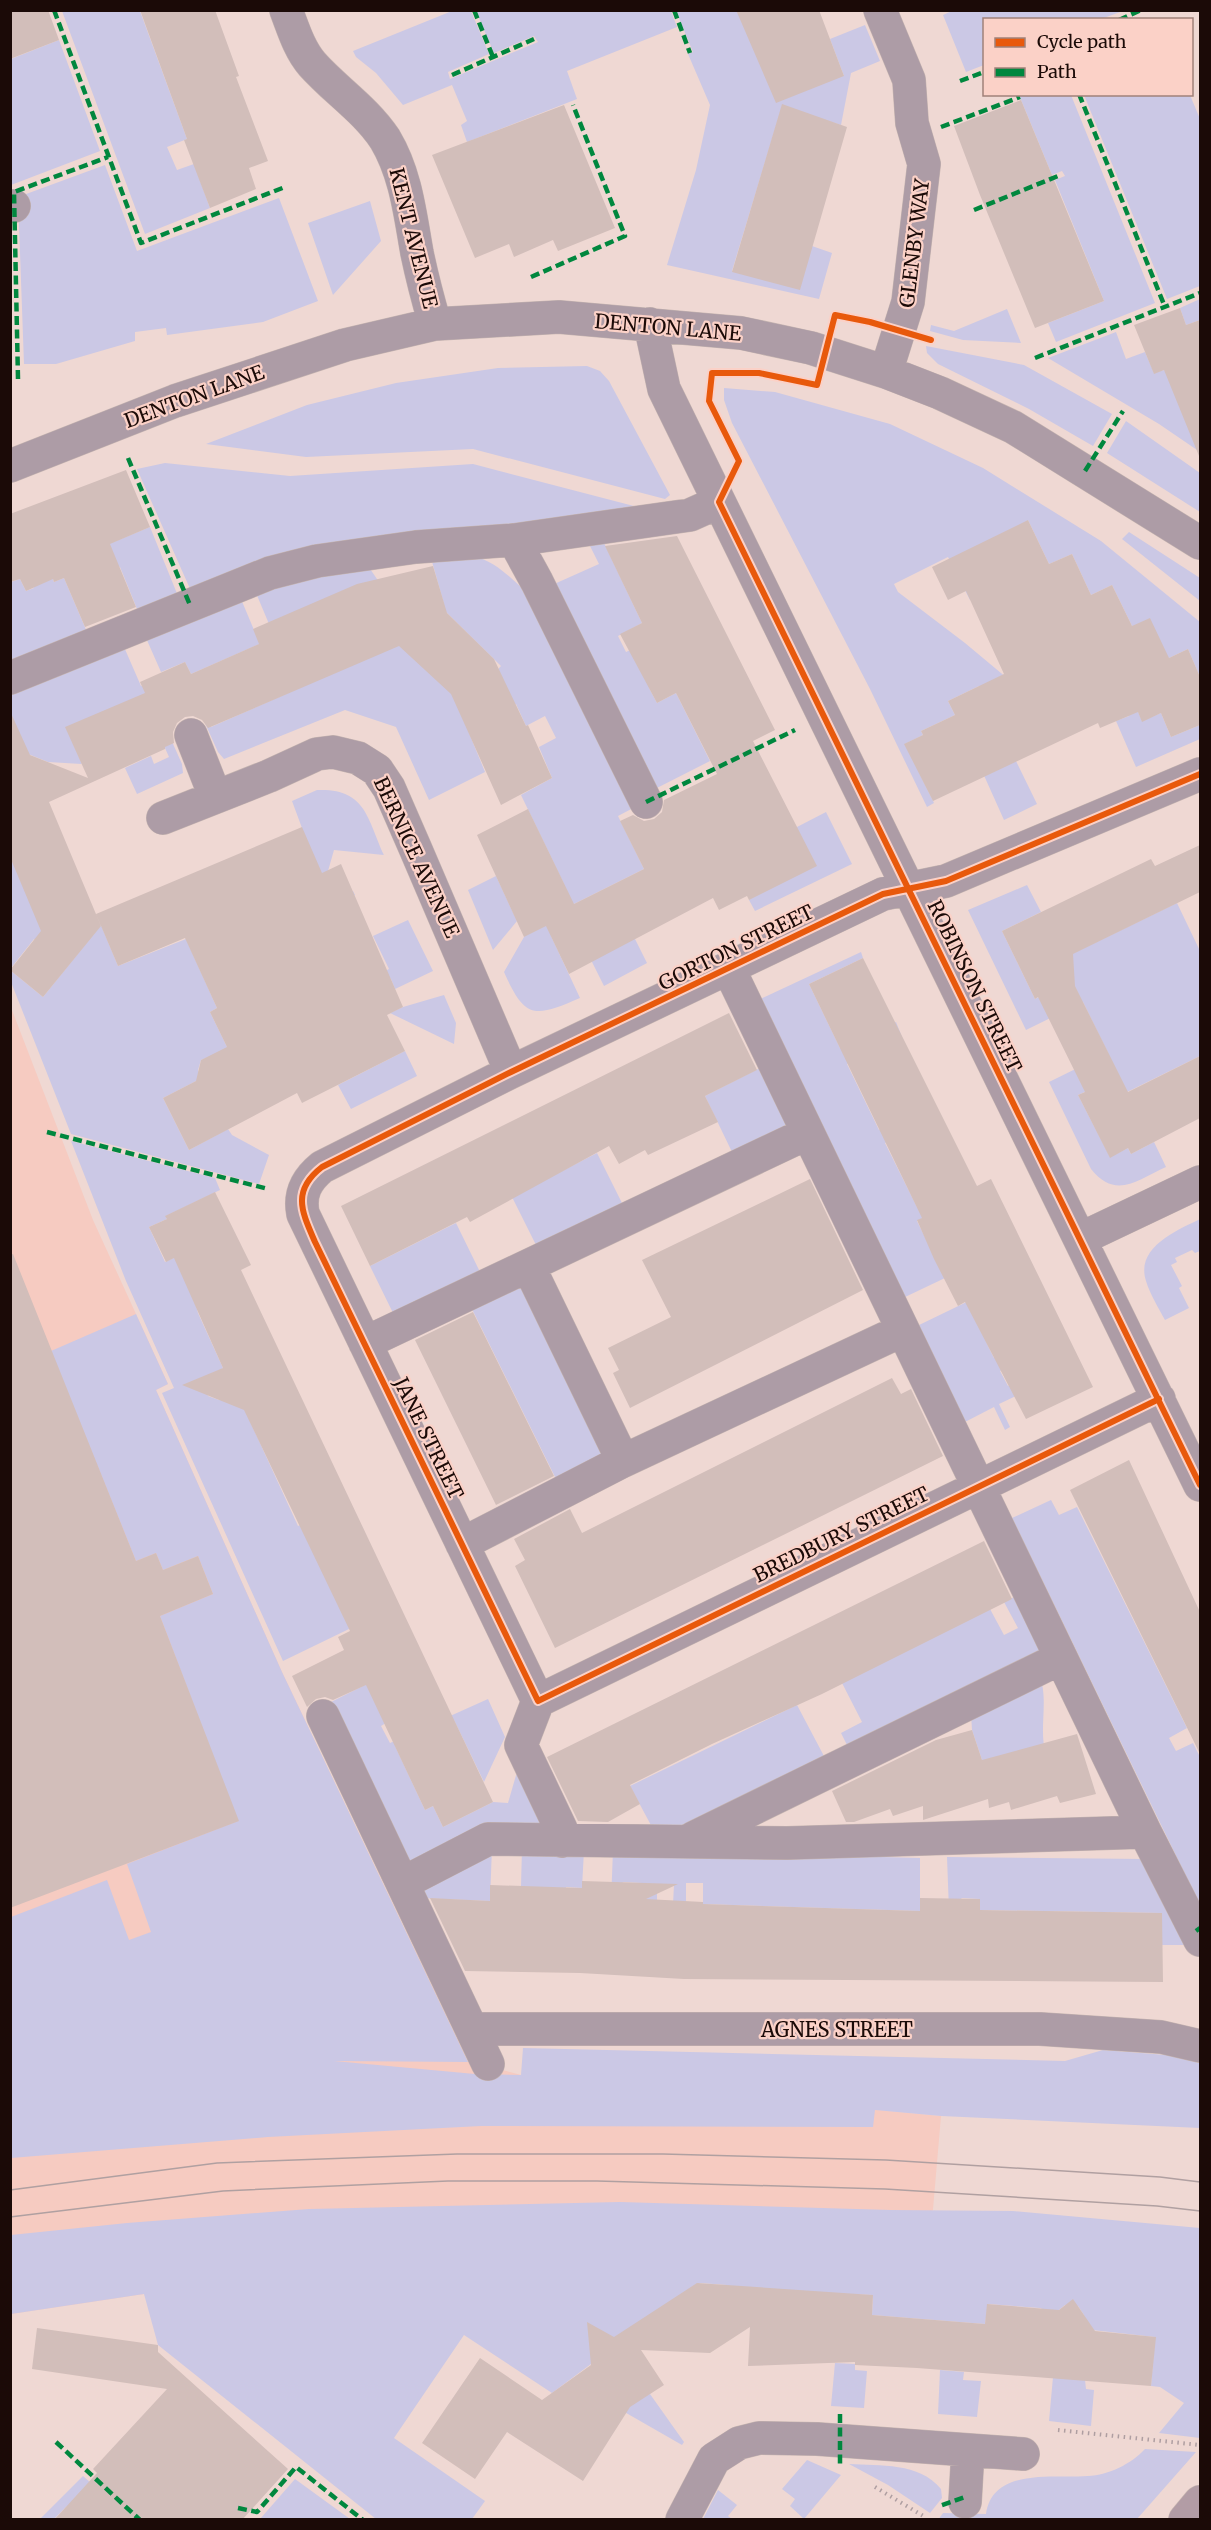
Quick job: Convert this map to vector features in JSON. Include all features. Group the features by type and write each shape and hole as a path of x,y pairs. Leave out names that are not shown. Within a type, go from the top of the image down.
{"main road":[{"path":"1185,2520 1200,2502"}],"street":[{"name":"KENT AVENUE","path":"286,10 296,36 311,62 372,123 385,140 398,166 408,198 423,280 435,324"},
{"name":"GLENBY WAY","path":"880,10 909,80 912,123 924,164 909,302 886,372"},
{"name":"DENTON LANE","path":"10,466 175,401 345,345 435,324 559,317 741,333 811,348 886,372 940,393 1012,427 1200,543"},
{"name":"ROBINSON STREET","path":"650,324 664,389 1200,1485"},
{"path":"10,678 270,573 317,561 417,547 514,540 690,515 719,502"},
{"path":"514,540 646,802"},
{"path":"190,735 215,796"},
{"name":"BERNICE AVENUE","path":"163,818 269,776 317,754 333,752 358,758 377,770 393,799 511,1072"},
{"name":"GORTON STREET","path":"304,1188 311,1177 322,1167 511,1072 883,894 946,881 1200,774"},
{"path":"729,969 1145,1833 1200,1940"},
{"path":"365,1343 808,1133"},
{"path":"1080,1239 1200,1182"},
{"name":"JANE STREET","path":"304,1188 301,1202 303,1214 538,1701"},
{"path":"529,1267 623,1461"},
{"path":"462,1544 623,1461 903,1330"},
{"name":"BREDBURY STREET","path":"538,1701 978,1485 1159,1399"},
{"path":"687,1840 1061,1658"},
{"path":"538,1701 521,1745 561,1829 562,1841"},
{"path":"323,1716 488,2064"},
{"path":"403,1883 488,1839 788,1843 1145,1833"},
{"name":"AGNES STREET","path":"473,2029 1040,2029 1161,2037 1200,2046"},
{"path":"682,2520 714,2459 739,2443 759,2438 817,2439 1023,2454"},
{"path":"965,2502 968,2450"}],"path":[{"path":"1048,2429 1200,2445"},
{"path":"870,2485 928,2520"}],"shaded area":[{"path":"954,10 1123,10 1104,18 983,18 983,65 966,72 943,15"},
{"path":"62,11 140,11 187,139 167,147 177,170 194,164 210,208 145,234"},
{"path":"452,11 471,11 489,54 448,72 450,79 538,42 534,36 494,53 476,11 671,11 677,27 567,71 577,99 467,142 461,125 467,121 452,85 403,105 376,73 356,57 353,51"},
{"path":"676,11 738,11 844,76 830,39 865,25 880,61 851,73 841,125 782,106 732,271 812,246 832,253 819,299 667,265 696,170 710,105 688,54 693,52"},
{"path":"59,40 100,151 11,185 11,59"},
{"path":"1019,96 1071,96 1155,303 1056,342 1048,323 1104,301 1055,180 1065,176 1062,171 1052,175"},
{"path":"1084,96 1190,96 1200,119 1200,286 1167,299"},
{"path":"105,165 137,251 279,198 318,301 263,322 167,335 166,328 135,332 135,341 56,364 24,364 18,197"},
{"path":"370,201 381,241 333,295 308,223"},
{"path":"1200,299 1200,320 1186,325 1180,308"},
{"path":"1007,309 1021,343 963,340 930,331 931,325 954,331"},
{"path":"1116,332 1126,359 1145,352 1154,373 1164,370 1191,384 1200,406 1200,452 1159,424 1048,358"},
{"path":"926,346 1024,365 1112,414 1093,446 1029,409 938,364 927,353"},
{"path":"587,366 600,371 609,381 670,495 665,499 473,449 306,457 206,444 307,405 396,383 498,368"},
{"path":"724,388 775,392 890,424 983,468 1101,541 1200,622 1200,677 1188,649 1169,658 1132,626 1112,585 1091,595 1072,554 1049,564 1028,520 987,593 970,600 948,557 894,584 898,592 965,643 1069,730 979,686 948,701 955,715 921,731 923,735 905,744 934,803 927,807 870,689 732,423 724,400"},
{"path":"1126,421 1200,473 1200,512 1107,453"},
{"path":"165,463 290,476 473,464 653,511 191,591 137,469"},
{"path":"150,527 178,596 137,609 120,567 87,553"},
{"path":"1129,532 1200,578 1200,601 1122,539"},
{"path":"604,543 642,623 618,636 626,652 650,641 649,688 657,703 676,693 710,761 653,790 552,585 599,564 589,544"},
{"path":"474,556 502,571 527,593 637,806 618,816 644,869 572,905 635,939 647,963 604,986 573,924 551,936 580,998 552,1009 541,1011 525,1006 518,999 504,972 524,937 564,884 521,795 552,778 539,747 556,738 545,716 526,726 516,704 467,728 485,772 429,800 396,727 345,710 224,759 218,752 195,701 211,727 286,694 264,642 191,674 185,662 161,672 146,638 241,599 254,630 269,624 256,593 366,563 377,579 444,604 431,558","holes":["442,608 501,666 464,706"]},
{"path":"48,568 54,582 64,578 87,632 11,664 11,582 20,579 26,591 34,588 28,576"},
{"path":"124,647 141,686 162,677 161,717 182,764 183,773 137,794 125,768 151,756 154,764 169,757 157,730 66,727 82,764 48,762 11,747 10,691"},
{"path":"1133,700 1142,721 1161,713 1171,737 1200,725 1200,739 1136,767 1116,721 1129,716 1125,704"},
{"path":"1016,761 1037,804 1004,820 982,771"},
{"path":"317,790 346,794 355,800 368,818 384,855 334,850 318,906 353,891 355,895 303,916 302,828 292,801"},
{"path":"826,812 852,864 755,911 749,900 797,827"},
{"path":"10,856 52,953 34,939 11,968"},
{"path":"496,876 517,921 493,950 468,890"},
{"path":"1027,885 1041,912 1002,931 1035,999 1061,985 1051,964 1177,903 1200,951 1200,1056 1121,1095 1113,1079 1078,1095 1110,1157 1128,1148 1131,1154 1154,1142 1166,1167 1136,1182 1109,1184 1091,1169 1049,1082 1108,1053 1083,1002 1026,1030 968,910"},
{"path":"408,920 433,971 395,989 391,979 383,972 389,969 373,936"},
{"path":"101,925 118,966 186,939 217,1008 210,1012 228,1049 201,1060 198,1070 202,1078 163,1098 189,1150 228,1129 232,1135 269,1155 259,1184 71,1134 11,982 10,970 43,997"},
{"path":"861,952 863,958 809,984 840,1048 896,1022 902,1037 847,1064 879,1130 935,1104 941,1116 885,1143 917,1207 938,1211 917,1221 945,1278 903,1298 758,1000"},
{"path":"444,995 456,1023 454,1044 390,1013 403,1007"},
{"path":"10,1005 93,1220 168,1384 156,1390 282,1672 468,2061 521,2075 941,2116 929,2256 144,2294 11,2314"},
{"path":"405,1051 417,1076 351,1109 338,1085"},
{"path":"760,1068 788,1124 732,1152 705,1096"},
{"path":"71,1141 215,1178 220,1190 166,1216 167,1219 149,1227 165,1262 182,1254 198,1313 223,1368 203,1384 208,1396 219,1400 237,1393 298,1526 346,1504 349,1629 283,1661 162,1393 174,1388 126,1281"},
{"path":"597,1153 623,1205 537,1247 512,1197"},
{"path":"1200,1219 1200,1251 1195,1253 1192,1250 1175,1258 1177,1262 1171,1265 1182,1286 1179,1288 1189,1308 1165,1320 1146,1281 1144,1269 1147,1259 1152,1249 1170,1234"},
{"path":"456,1223 481,1274 395,1317 370,1266"},
{"path":"524,1282 608,1459 558,1483 471,1307"},
{"path":"979,1296 987,1344 994,1358 1006,1353 1013,1365 1000,1371 1008,1386 1018,1381 1024,1392 999,1404 1010,1427 1005,1430 994,1407 965,1422 917,1326"},
{"path":"136,1314 168,1384 156,1390 282,1672 468,2062 334,2061 475,2074 521,2075 523,2048 1065,2061 1103,2050 1166,2055 1200,2063 1200,2128 941,2116 875,2110 873,2127 481,2126 268,2137 11,2158 11,1917 107,1880 129,1940 151,1932 127,1864 238,1821 160,1616 213,1594 198,1556 163,1570 156,1553 136,1561 51,1351"},
{"path":"1051,1500 1059,1515 1077,1507 1187,1728 1169,1738 1176,1751 1193,1743 1200,1757 1200,1905 1012,1518"},
{"path":"1018,1595 1046,1649 848,1747 841,1733 862,1722 842,1683 990,1609 1004,1635 1018,1628 1004,1602"},
{"path":"371,1682 389,1721 381,1726 390,1743 488,1699 505,1737 484,1782 454,1720 395,1746 425,1810 433,1806 443,1827 493,1802 508,1803 519,1765 550,1829 407,1866 331,1702"},
{"path":"1042,1684 1043,1737 1046,1754 986,1772 972,1730 971,1715"},
{"path":"797,1705 825,1758 688,1827 653,1829 630,1786"},
{"path":"492,1847 490,1901 420,1898 420,1884"},
{"path":"522,1848 584,1850 582,1888 566,1887 566,1903 521,1886"},
{"path":"613,1850 920,1858 920,1911 703,1904 703,1883 686,1883 686,1904 673,1904 674,1885 657,1885 657,1903 641,1903 642,1883 623,1882 611,1902"},
{"path":"947,1857 1146,1859 1186,1945 1162,1945 1162,1913 980,1910 980,1899 962,1898 949,1910"},
{"path":"620,2202 1013,2211 1200,2228 1200,2438 1159,2433 1184,2403 1160,2387 1151,2386 1155,2337 1083,2329 1084,2315 1078,2306 1065,2305 1054,2314 1040,2308 988,2304 985,2324 872,2315 873,2295 851,2294 726,2305 727,2285 700,2283 552,2393 464,2335 394,2438 485,2501 472,2519 376,2519 158,2345 144,2294 11,2314 11,2235 127,2223 309,2209"},
{"path":"835,2363 855,2364 855,2370 867,2371 864,2408 831,2406"},
{"path":"940,2370 964,2372 963,2380 981,2381 977,2417 938,2414"},
{"path":"1053,2377 1085,2380 1086,2389 1094,2390 1091,2426 1049,2421"},
{"path":"650,2394 684,2442 682,2445 614,2406"},
{"path":"1145,2449 1196,2452 1137,2519 938,2520 943,2513 986,2514 991,2499 1000,2489 1012,2482 1026,2478 1088,2476 1104,2473 1126,2464"},
{"path":"807,2460 841,2475 804,2519 790,2506 795,2499 782,2489"},
{"path":"849,2464 898,2467 922,2474 941,2489 942,2498 930,2513 888,2485"},
{"path":"83,2476 132,2519 82,2519 67,2506 54,2519 39,2520"},
{"path":"295,2479 350,2519 260,2519"},
{"path":"718,2490 737,2505 728,2516 732,2519 703,2519"}],"building":[{"path":"10,10 48,10 59,40 10,59"},
{"path":"140,10 215,10 239,76 236,77 268,161 249,168 256,189 210,208 184,140 187,139"},
{"path":"736,10 819,10 844,76 776,103"},
{"path":"1021,100 1104,301 1035,328 954,126"},
{"path":"782,104 847,127 800,290 732,272"},
{"path":"564,105 615,228 558,251 553,240 514,257 509,244 475,258 432,155"},
{"path":"1180,308 1186,325 1200,320 1199,456 1164,370 1154,374 1134,325"},
{"path":"126,470 150,527 110,544 136,607 85,627 64,578 54,582 53,579 26,591 20,579 10,582 10,514"},
{"path":"1028,520 1049,564 1072,554 1091,595 1112,585 1132,626 1150,618 1169,658 1188,649 1200,677 1200,725 1171,737 1161,713 1142,722 1138,712 1100,728 1098,723 933,801 904,744 923,735 921,731 955,715 948,701 1004,674 966,591 948,600 932,567"},
{"path":"677,536 775,730 753,741 817,866 749,900 747,896 719,910 713,898 569,974 546,926 524,937 477,835 528,809 574,904 644,869 620,821 633,815 644,821 654,819 662,812 664,800 717,774 676,693 657,703 620,634 642,623 605,546"},
{"path":"433,566 447,613 494,659 552,778 501,805 451,694 399,646 208,728 202,720 193,716 185,717 177,723 173,732 174,743 165,749 49,802 101,926 43,997 10,970 41,931 10,857 10,711 30,755 88,778 65,727 145,693 140,682 185,662 191,674 259,644 253,629 357,584"},
{"path":"302,827 322,873 341,864 403,1007 387,1015 405,1051 302,1103 297,1093 189,1150 163,1098 196,1081 201,1060 227,1047 210,1012 217,1008 185,938 118,966 96,914"},
{"path":"1200,845 1200,892 1073,954 1075,986 1128,1092 1200,1056 1200,1118 1131,1154 1128,1148 1110,1158 1078,1095 1085,1092 1038,997 1035,999 1002,931 1151,859 1155,866"},
{"path":"863,958 977,1186 991,1179 1093,1387 1026,1419 965,1302 958,1306 934,1259 917,1220 922,1218 809,984"},
{"path":"729,1013 757,1070 705,1096 718,1122 648,1155 645,1150 619,1164 609,1146 470,1222 467,1217 370,1266 341,1206"},
{"path":"810,1179 863,1290 630,1408 613,1373 619,1370 608,1348 671,1317 642,1260"},
{"path":"215,1192 251,1265 241,1270 493,1802 443,1827 433,1806 425,1810 366,1685 333,1700 325,1697 316,1699 307,1707 292,1676 344,1650 338,1637 350,1631 244,1410 182,1385 223,1368 174,1258 166,1262 149,1227 167,1219 165,1216"},
{"path":"13,1254 136,1561 156,1553 163,1570 198,1556 213,1594 160,1616 239,1821 10,1908 10,1255"},
{"path":"473,1312 554,1476 496,1505 415,1340"},
{"path":"892,1378 901,1394 911,1389 943,1456 555,1648 515,1566 525,1560 514,1539 570,1509 582,1533"},
{"path":"1129,1460 1200,1612 1200,1754 1070,1490"},
{"path":"984,1541 1012,1599 822,1694 712,1744 630,1785 640,1804 608,1822 578,1821 547,1757"},
{"path":"972,1730 982,1760 1077,1734 1096,1794 1060,1803 1057,1796 1011,1810 1009,1802 989,1808 988,1799 923,1820 923,1806 893,1816 890,1809 854,1822 846,1822 832,1791 936,1740"},
{"path":"582,1881 678,1884 646,1899 703,1902 703,1904 920,1911 920,1898 980,1899 980,1910 1162,1913 1163,1982 684,1979 580,1973 465,1971 430,1898 490,1901 490,1885 582,1888"},
{"path":"697,2283 873,2295 872,2315 985,2324 987,2304 1059,2310 1073,2299 1095,2331 1156,2337 1151,2386 855,2365 855,2362 748,2366 750,2327 710,2353 641,2350 664,2385 630,2407 583,2481 507,2432 475,2479 422,2443 480,2358 542,2400 591,2365 587,2322 614,2337"},
{"path":"37,2328 158,2345 158,2352 288,2469 242,2520 54,2520 97,2473 93,2469 167,2389 32,2369"}],"tram line":[{"path":"10,2190 217,2163 457,2154 663,2154 886,2160 1160,2177 1200,2182"},
{"path":"10,2217 223,2191 448,2181 597,2181 885,2189 1157,2206 1200,2211"}],"marked path":[{"path":"54,10 141,243 285,187"},
{"path":"474,10 493,57"},
{"path":"674,10 690,53"},
{"path":"1123,18 1141,10"},
{"path":"452,75 534,39"},
{"path":"960,81 983,72"},
{"path":"1080,96 1165,307"},
{"path":"941,127 1020,97"},
{"path":"531,277 625,236 573,105"},
{"path":"18,379 14,192 108,157"},
{"path":"974,210 1058,176"},
{"path":"1035,358 1200,293"},
{"path":"1085,471 1123,411"},
{"path":"128,458 190,605"},
{"path":"646,802 795,730"},
{"path":"47,1132 268,1189"},
{"path":"1196,1931 1200,1928"},
{"path":"840,2414 840,2467"},
{"path":"56,2442 140,2520"},
{"path":"238,2508 257,2512 296,2467 363,2520"},
{"path":"942,2505 965,2497"}],"cycle path":[{"path":"931,340 870,322 835,315 817,385 759,373 712,373 709,401 739,461 719,502 1200,1485"},
{"path":"1159,1399 538,1701 315,1242 306,1221 302,1202 306,1185 322,1167 511,1072 883,894 946,881 1200,774"}]}
